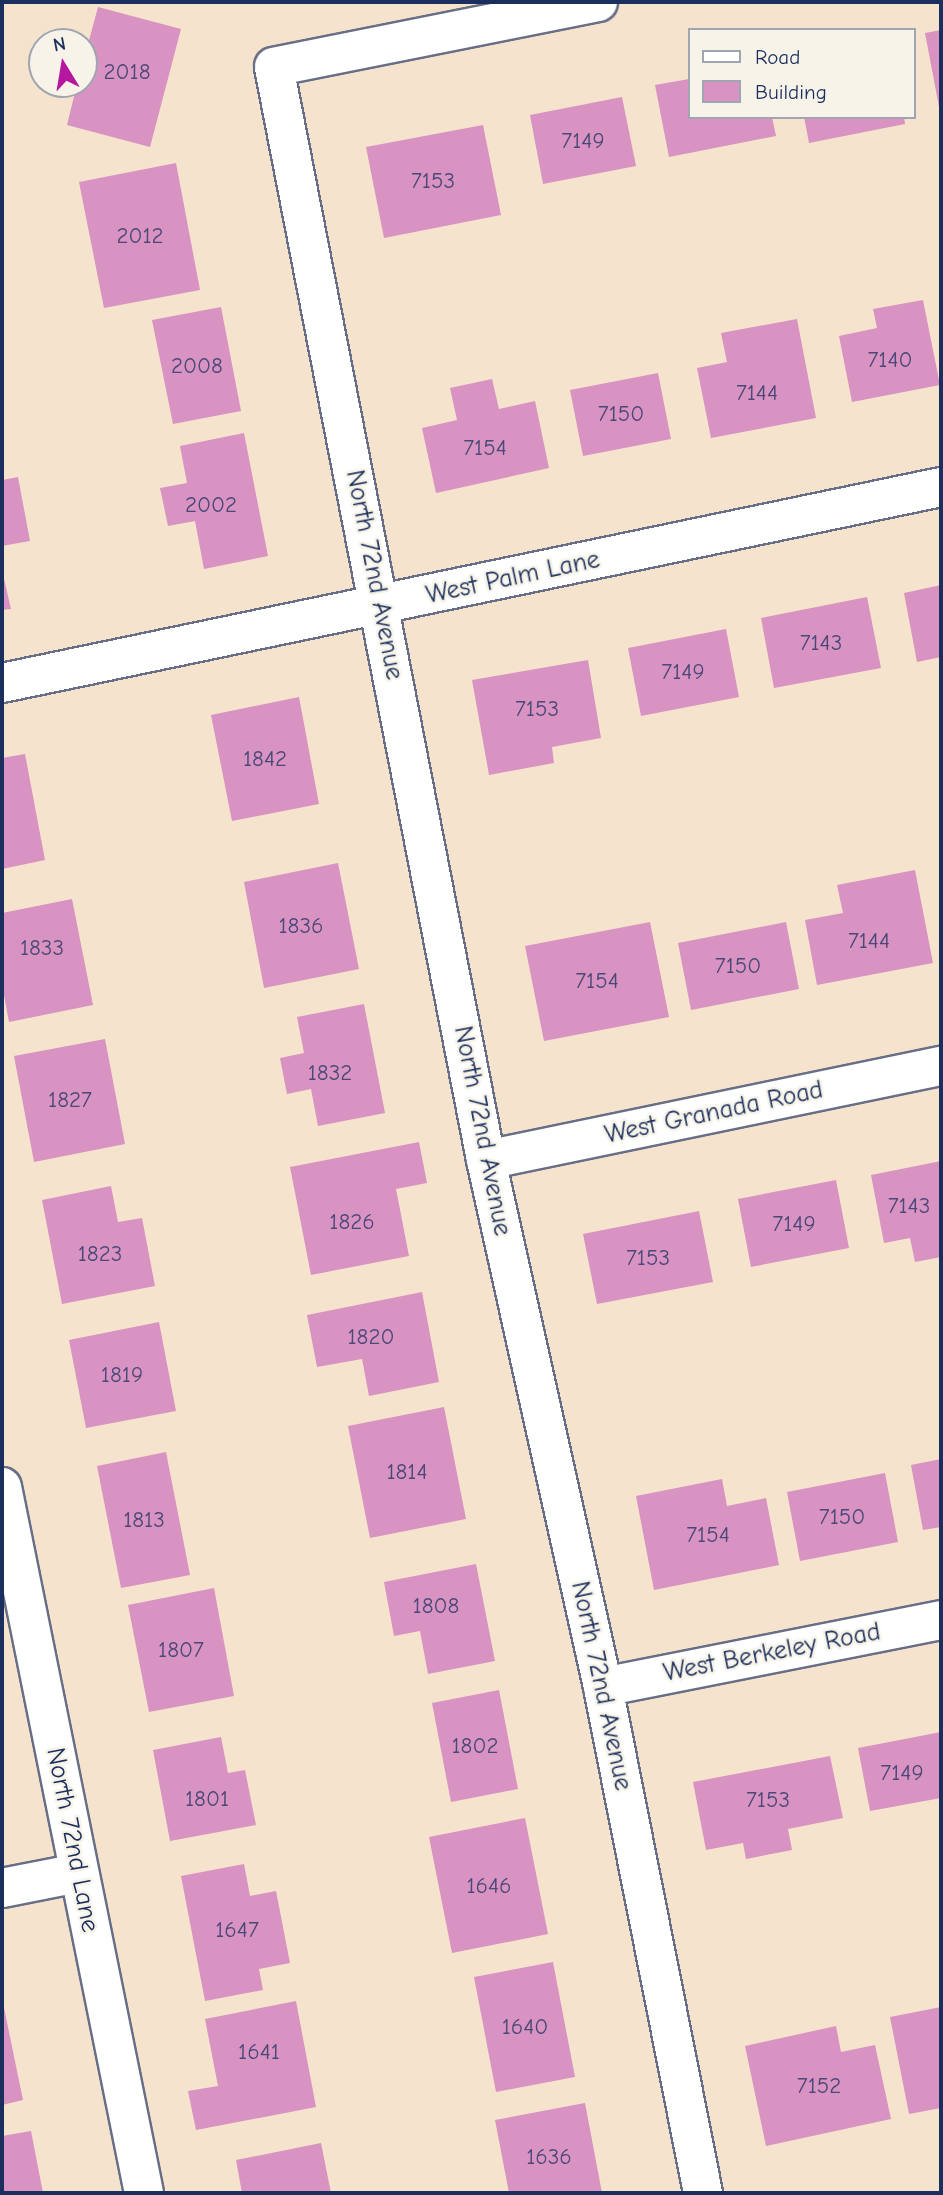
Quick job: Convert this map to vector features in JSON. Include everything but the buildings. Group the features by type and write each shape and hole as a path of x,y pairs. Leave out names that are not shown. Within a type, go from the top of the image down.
{"street":[{"name":"North 72nd Avenue","path":"598,2 274,67 486,1160 603,1687 703,2193"},
{"name":"West Palm Lane","path":"2,682 380,606 941,487"},
{"name":"West Granada Road","path":"486,1160 941,1066"},
{"name":"North 72nd Lane","path":"2,1487 144,2193"},
{"name":"West Berkeley Road","path":"603,1687 941,1620"},
{"path":"2,1888 78,1872"}]}
